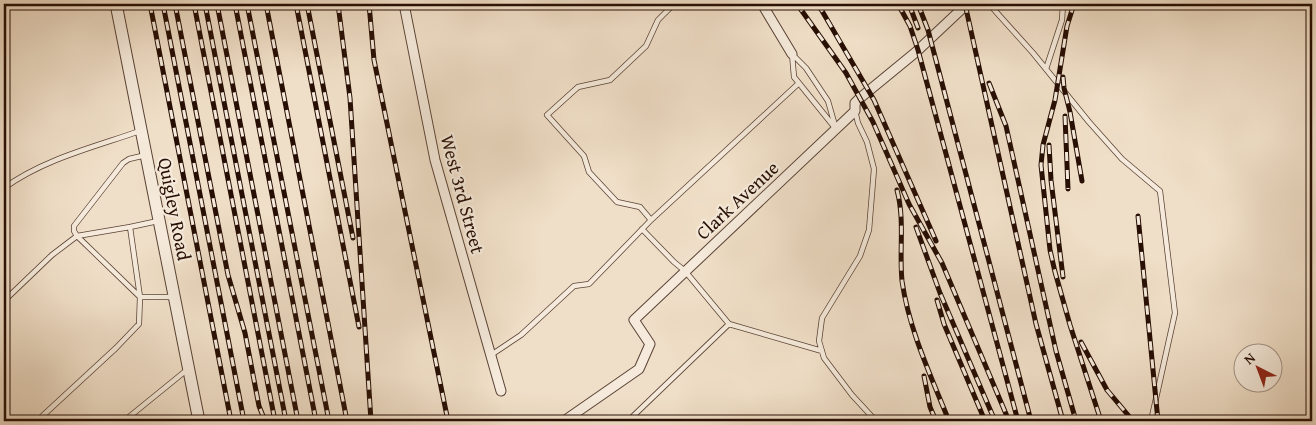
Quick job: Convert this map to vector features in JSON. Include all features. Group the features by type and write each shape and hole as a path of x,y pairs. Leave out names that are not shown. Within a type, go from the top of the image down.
{"street":[{"name":"Quigley Road","path":"116,4 199,421"},
{"name":"West 3rd Street","path":"404,4 435,160 501,391"},
{"path":"762,4 792,54"},
{"name":"Clark Avenue","path":"564,421 639,369 650,344 634,320 855,111 855,104 860,98 916,52 967,4"}],"lane":[{"path":"651,220 640,207 617,202 589,172 584,156 547,115 578,87 610,80 646,46 658,20 674,4"},
{"path":"988,4 1122,159 1160,190 1175,313 1151,421"},
{"path":"1046,69 1062,20 1063,4"},
{"path":"792,54 794,77 836,129"},
{"path":"792,54 806,68 828,101 836,129"},
{"path":"491,355 521,335 574,286 589,284 651,220 798,83"},
{"path":"855,111 858,123 867,142 874,169 869,230 860,256 822,318 819,341 824,358 876,421"},
{"path":"4,188 20,176 53,161 142,131"},
{"path":"146,155 123,163 74,226 74,230 77,236 140,297 174,297"},
{"path":"4,301 52,255 77,236 159,221"},
{"path":"37,421 116,348 139,324 140,297 130,227"},
{"path":"642,229 685,271 729,324 822,351"},
{"path":"628,421 729,324"},
{"path":"124,421 189,368"}],"railway":[{"path":"150,4 231,421"},
{"path":"163,4 244,421"},
{"path":"175,4 228,275 245,333 259,406 265,421"},
{"path":"194,4 275,421"},
{"path":"205,4 286,421"},
{"path":"217,4 298,421"},
{"path":"235,4 316,421"},
{"path":"247,4 329,421"},
{"path":"266,4 347,421"},
{"path":"296,4 359,327"},
{"path":"307,4 353,238"},
{"path":"338,4 350,98 371,421"},
{"path":"369,4 374,60 448,421"},
{"path":"797,4 846,73 873,122 909,204 942,263 1009,421"},
{"path":"818,4 874,100 936,241"},
{"path":"898,4 910,26 918,50 1018,421"},
{"path":"909,4 918,28"},
{"path":"918,4 928,30 1031,421"},
{"path":"965,4 1036,324 1063,421"},
{"path":"1074,4 1067,26 1055,100 1043,145 1041,165 1050,250 1055,272 1101,421"},
{"path":"1063,77 1082,181"},
{"path":"989,83 1006,126 1056,351 1076,421"},
{"path":"1065,116 1068,189"},
{"path":"1049,145 1051,180 1063,277"},
{"path":"897,190 901,213 901,269 905,299 921,352 949,421"},
{"path":"1138,216 1158,421"},
{"path":"916,227 940,293 995,421"},
{"path":"937,300 944,324 985,421"},
{"path":"1081,342 1107,390 1133,421"},
{"path":"924,376 930,407 936,421"}]}
